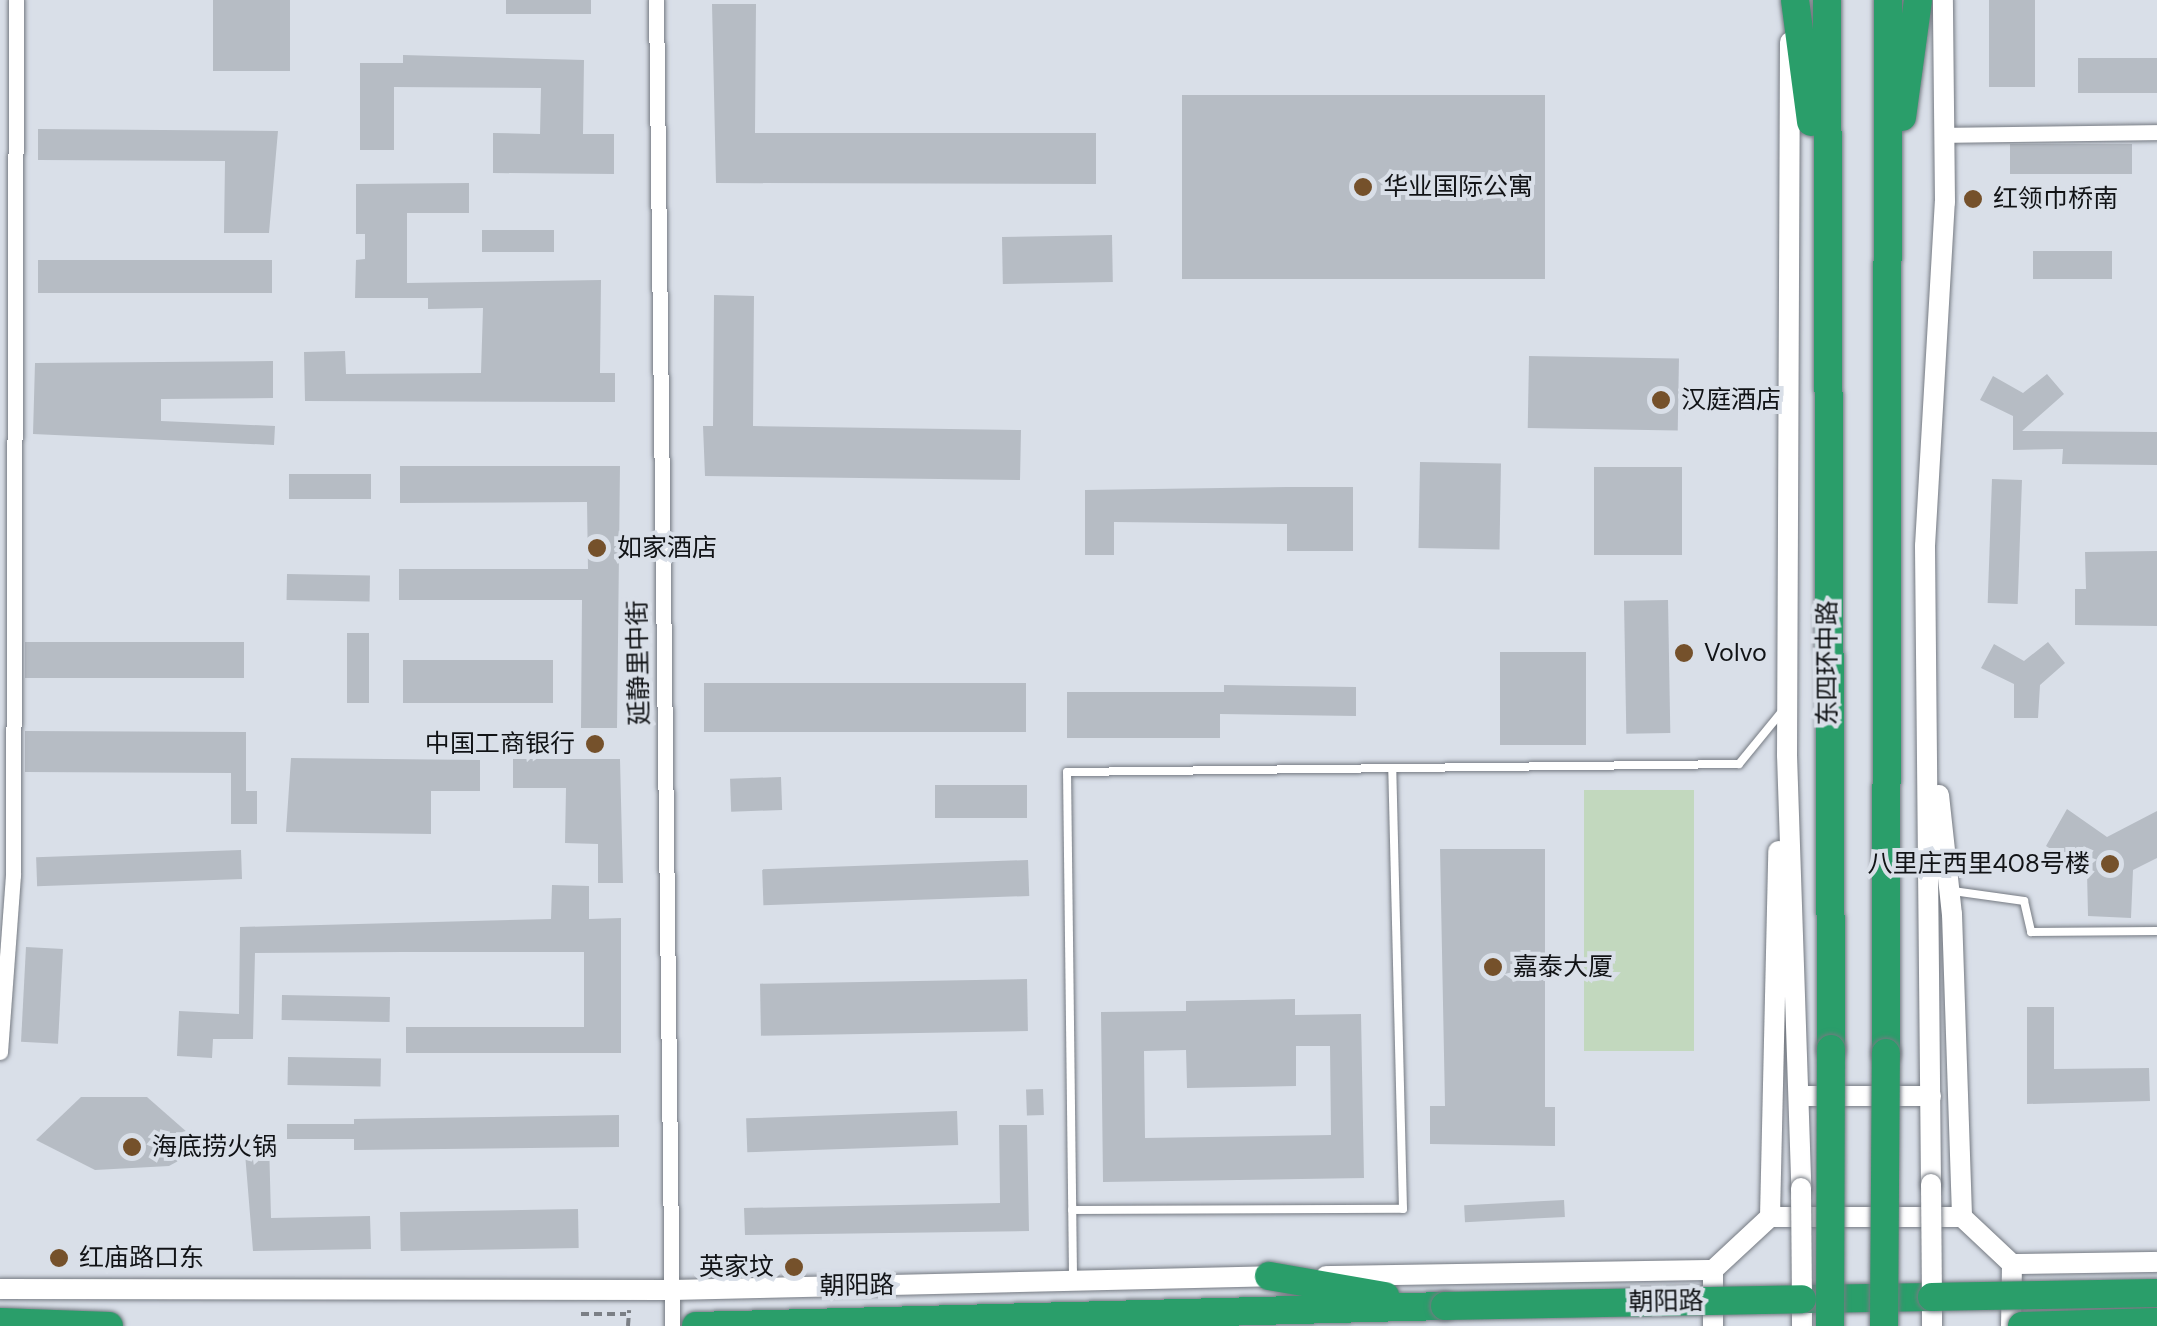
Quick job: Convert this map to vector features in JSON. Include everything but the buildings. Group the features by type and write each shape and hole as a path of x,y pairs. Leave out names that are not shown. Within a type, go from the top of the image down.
{"highway":[{"path":"1792,0 1825,226"},
{"name":"东四环中路","path":"1827,0 1830,1326"},
{"path":"1884,1326 1888,0"},
{"path":"1888,222 1918,0"},
{"path":"1268,1276 1446,1306"},
{"name":"朝阳路","path":"696,1326 1446,1306 1802,1312 1932,1296 2157,1293"},
{"path":"0,1322 108,1326"},
{"path":"2022,1326 2157,1322"}],"street":[{"path":"0,1052 13,875 8,175 16,0"},
{"name":"延静里中街","path":"656,0 672,1326"},
{"name":"东四环中路","path":"1770,1216 1786,755 1792,0"},
{"path":"1932,1326 1925,546 1944,135 1944,0"},
{"path":"1944,135 2157,132"},
{"path":"1926,668 1949,891 1962,1216"},
{"name":"东四环中路","path":"1786,755 1800,1096 1802,1312"},
{"path":"1800,1096 1931,1096"},
{"path":"1713,1326 1714,1270 1770,1216 1962,1216 2012,1264 2157,1262"},
{"path":"2011,1326 2012,1264"},
{"name":"朝阳路","path":"0,1289 672,1290 1714,1270"}],"lane":[{"path":"1073,1281 1067,772 1739,764 1786,706"},
{"path":"1072,1210 1403,1209 1392,768"},
{"path":"1949,891 2024,902 2031,932 2157,932"}],"path":[{"path":"581,1314 628,1314"}],"green space":[{"path":"1584,790 1694,790 1694,1051 1584,1051"}],"place":[{"name":"华业国际公寓","path":"1363,187"},
{"name":"红领巾桥南","path":"1973,199"},
{"name":"汉庭酒店","path":"1661,400"},
{"name":"如家酒店","path":"597,548"},
{"name":"Volvo","path":"1684,653"},
{"name":"中国工商银行","path":"595,744"},
{"name":"八里庄西里408号楼","path":"2110,864"},
{"name":"嘉泰大厦","path":"1493,967"},
{"name":"海底捞火锅","path":"132,1147"},
{"name":"红庙路口东","path":"59,1258"},
{"name":"英家坟","path":"794,1267"}]}
